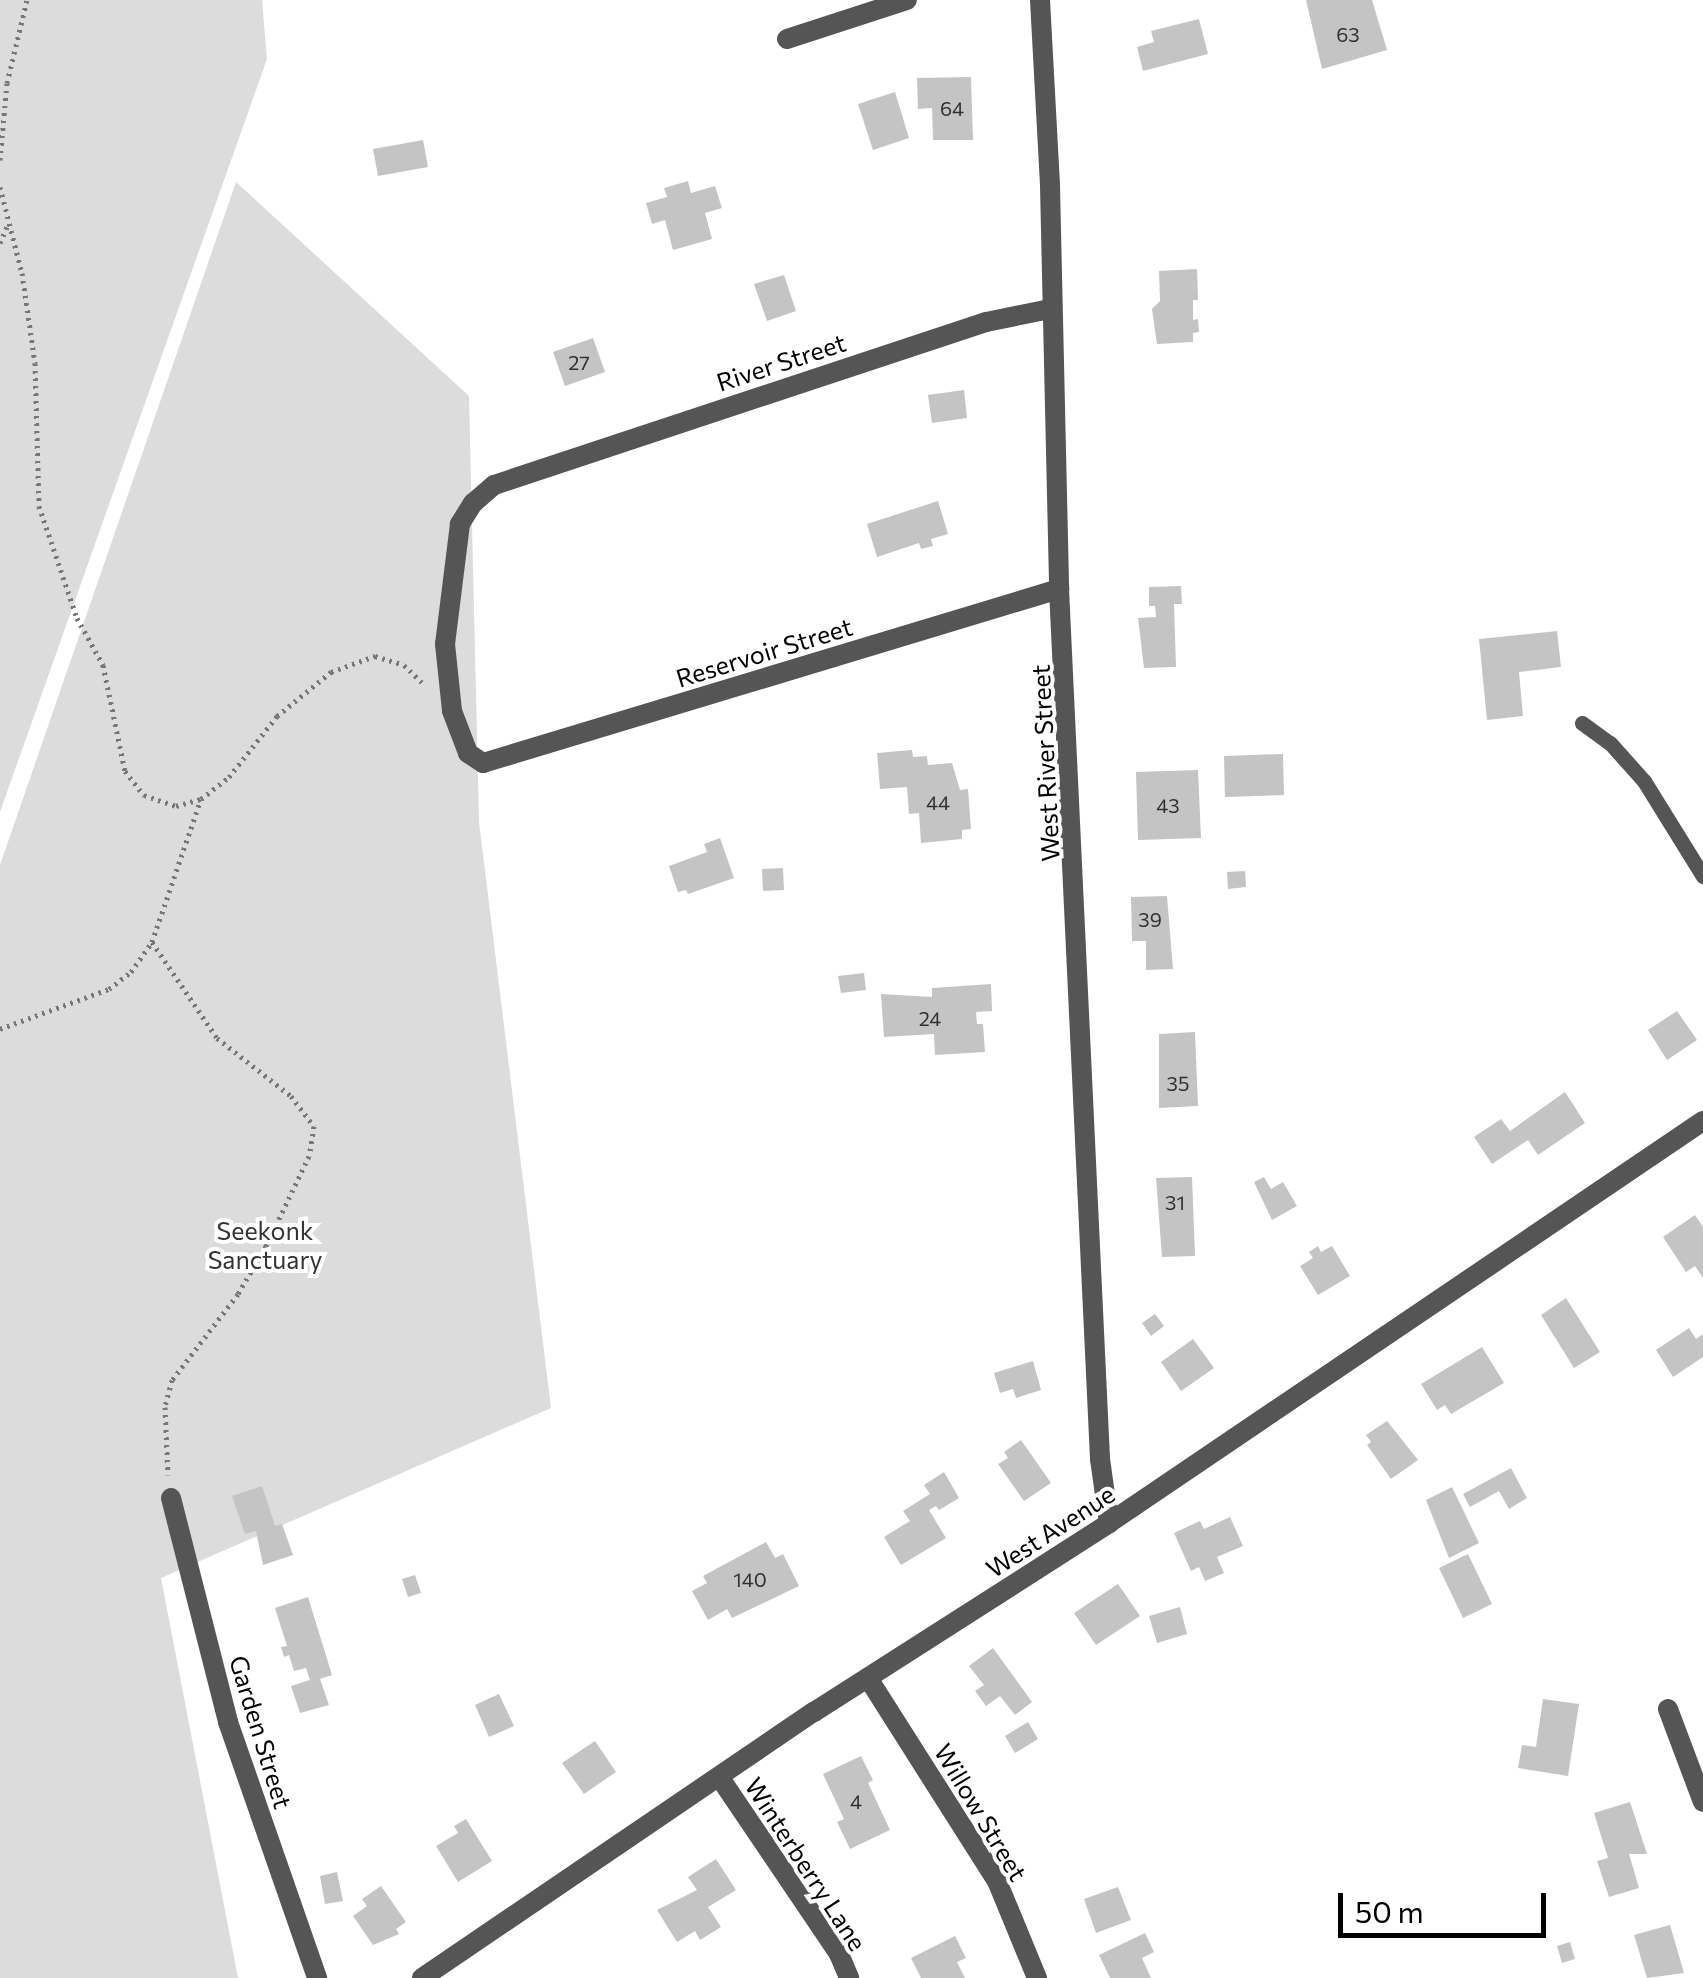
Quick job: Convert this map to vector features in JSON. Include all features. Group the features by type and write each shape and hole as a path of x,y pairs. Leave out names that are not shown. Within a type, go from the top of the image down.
{"street":[{"path":"787,39 906,0"},
{"name":"West River Street","path":"1040,0 1050,186 1059,589 1068,709 1100,1459 1109,1523"},
{"name":"River Street","path":"483,763 468,754 452,711 445,644 460,524 472,503 494,485 986,322 1050,309"},
{"name":"Reservoir Street","path":"483,763 1059,589"},
{"name":"West Avenue","path":"422,1978 868,1678 1109,1523 1703,1122"},
{"name":"Garden Street","path":"171,1498 228,1722 316,1978"},
{"name":"Willow Street","path":"868,1678 997,1881 1037,1978"},
{"path":"1668,1709 1703,1802"},
{"name":"Winterberry Lane","path":"720,1778 839,1954 849,1978"}],"lane":[{"path":"1582,723 1610,743 1644,781 1703,876"}],"path":[{"path":"0,160 10,64 27,0"},
{"path":"0,187 22,273 35,363 39,506 77,618 102,665 125,771 144,795 176,806 201,800 230,777 277,716 331,672 375,656 404,665 452,711"},
{"path":"0,243 8,224"},
{"path":"0,1029 110,990 131,972 152,942 201,800"},
{"path":"152,942 217,1038 291,1096 314,1126 309,1156 266,1246 238,1294 172,1380 165,1407 171,1498"}],"green space":[{"path":"0,0 262,0 267,59 0,812"},
{"name":"Seekonk Sanctuary","path":"236,182 469,396 479,822 551,1408 161,1578 238,1978 0,1978 0,865"}],"building":[{"path":"1306,0 1372,0 1387,50 1322,69"},
{"path":"1199,19 1208,54 1143,71 1137,47 1154,42 1151,31"},
{"path":"971,77 973,140 933,140 932,108 918,109 917,78"},
{"path":"895,92 909,138 873,150 858,104"},
{"path":"423,140 428,167 378,176 373,149"},
{"path":"688,181 691,193 715,186 722,208 705,213 712,239 673,250 665,220 652,224 646,203 667,197 664,188"},
{"path":"1197,269 1198,300 1193,300 1193,320 1198,319 1199,332 1193,333 1193,342 1157,344 1152,309 1160,301 1159,271"},
{"path":"784,275 796,311 767,321 754,284"},
{"path":"593,338 605,372 565,386 553,352"},
{"path":"964,390 967,418 932,423 928,395"},
{"path":"938,501 948,534 931,539 933,546 921,549 919,543 877,557 867,524"},
{"path":"1181,586 1182,604 1174,604 1176,667 1144,668 1138,618 1156,617 1155,606 1149,606 1149,587"},
{"path":"1557,631 1561,667 1519,672 1523,716 1487,720 1479,639"},
{"path":"912,750 913,757 927,756 928,765 952,763 960,790 968,789 971,829 962,830 962,839 921,843 919,813 909,814 907,787 880,789 877,753"},
{"path":"1283,754 1284,795 1225,797 1224,756"},
{"path":"1198,770 1201,838 1138,840 1136,772"},
{"path":"720,838 734,878 688,894 686,890 678,892 669,866 707,852 704,844"},
{"path":"783,868 784,890 763,891 762,869"},
{"path":"1245,871 1246,887 1228,889 1227,872"},
{"path":"1167,896 1173,969 1146,970 1146,941 1132,941 1131,897"},
{"path":"864,973 866,990 841,993 838,976"},
{"path":"991,984 992,1011 976,1012 977,1024 983,1024 985,1052 935,1055 934,1034 884,1037 881,994 932,997 932,988"},
{"path":"1677,1011 1697,1040 1667,1060 1648,1030"},
{"path":"1195,1032 1198,1106 1159,1108 1159,1034"},
{"path":"1565,1092 1585,1123 1538,1155 1528,1140 1492,1164 1474,1137 1501,1119 1510,1131"},
{"path":"1192,1177 1195,1256 1162,1257 1156,1178"},
{"path":"1264,1177 1271,1189 1283,1182 1297,1206 1272,1220 1254,1182"},
{"path":"1695,1215 1703,1227 1703,1278 1695,1266 1686,1272 1663,1237"},
{"path":"1318,1246 1321,1252 1332,1246 1350,1276 1318,1295 1300,1266 1313,1258 1309,1252"},
{"path":"1566,1298 1600,1352 1574,1368 1541,1315"},
{"path":"1155,1314 1164,1326 1151,1336 1142,1323"},
{"path":"1689,1328 1696,1339 1703,1334 1703,1357 1673,1377 1656,1350"},
{"path":"1193,1339 1214,1368 1181,1391 1161,1362"},
{"path":"1482,1347 1504,1383 1451,1414 1445,1405 1437,1410 1421,1384"},
{"path":"1033,1361 1041,1390 1016,1398 1013,1389 1000,1393 994,1373"},
{"path":"1387,1421 1418,1460 1391,1479 1367,1445 1371,1442 1366,1435"},
{"path":"1021,1440 1051,1483 1024,1501 998,1464 1008,1458 1004,1452"},
{"path":"1511,1468 1527,1498 1509,1509 1499,1491 1470,1507 1463,1494"},
{"path":"944,1472 959,1498 939,1510 936,1506 929,1510 946,1538 901,1565 884,1537 910,1521 903,1511 930,1494 924,1485"},
{"path":"262,1486 275,1526 282,1524 293,1555 263,1565 256,1531 245,1534 232,1496"},
{"path":"1452,1487 1479,1543 1449,1558 1426,1500"},
{"path":"1230,1517 1243,1546 1217,1557 1224,1573 1205,1581 1199,1567 1191,1571 1174,1533 1200,1521 1204,1529"},
{"path":"766,1542 775,1558 783,1554 799,1586 732,1618 727,1609 708,1620 692,1591 707,1583 703,1576"},
{"path":"1468,1554 1492,1604 1463,1618 1439,1568"},
{"path":"415,1575 421,1593 408,1597 402,1579"},
{"path":"1118,1584 1140,1616 1096,1645 1074,1613"},
{"path":"308,1597 332,1675 320,1679 329,1705 300,1713 291,1686 310,1680 306,1668 294,1671 289,1655 284,1657 281,1647 287,1646 275,1608"},
{"path":"1180,1607 1187,1634 1157,1643 1149,1616"},
{"path":"993,1648 1032,1702 1015,1715 1000,1696 986,1706 975,1691 984,1685 969,1666"},
{"path":"499,1694 514,1726 489,1737 475,1705"},
{"path":"1543,1699 1579,1704 1568,1776 1518,1768 1522,1745 1536,1747"},
{"path":"1028,1722 1038,1739 1015,1753 1005,1736"},
{"path":"595,1741 616,1772 584,1794 562,1763"},
{"path":"861,1756 873,1780 868,1783 890,1830 850,1849 837,1822 844,1819 823,1774"},
{"path":"1630,1802 1647,1854 1629,1854 1639,1888 1609,1897 1597,1861 1608,1858 1594,1813"},
{"path":"466,1819 492,1861 458,1882 436,1846 458,1833 454,1826"},
{"path":"716,1859 736,1890 708,1907 721,1927 700,1940 695,1931 677,1942 657,1910 697,1890 688,1877"},
{"path":"337,1872 343,1901 325,1904 320,1876"},
{"path":"381,1886 406,1922 396,1929 399,1934 373,1945 353,1916 367,1906 362,1899"},
{"path":"1118,1887 1131,1920 1096,1933 1084,1899"},
{"path":"1670,1925 1684,1973 1647,1978 1634,1935"},
{"path":"1145,1933 1154,1952 1142,1958 1151,1978 1110,1978 1099,1955"},
{"path":"955,1936 966,1958 957,1962 965,1978 921,1978 911,1958"},
{"path":"1570,1942 1575,1959 1562,1963 1557,1946"}]}
